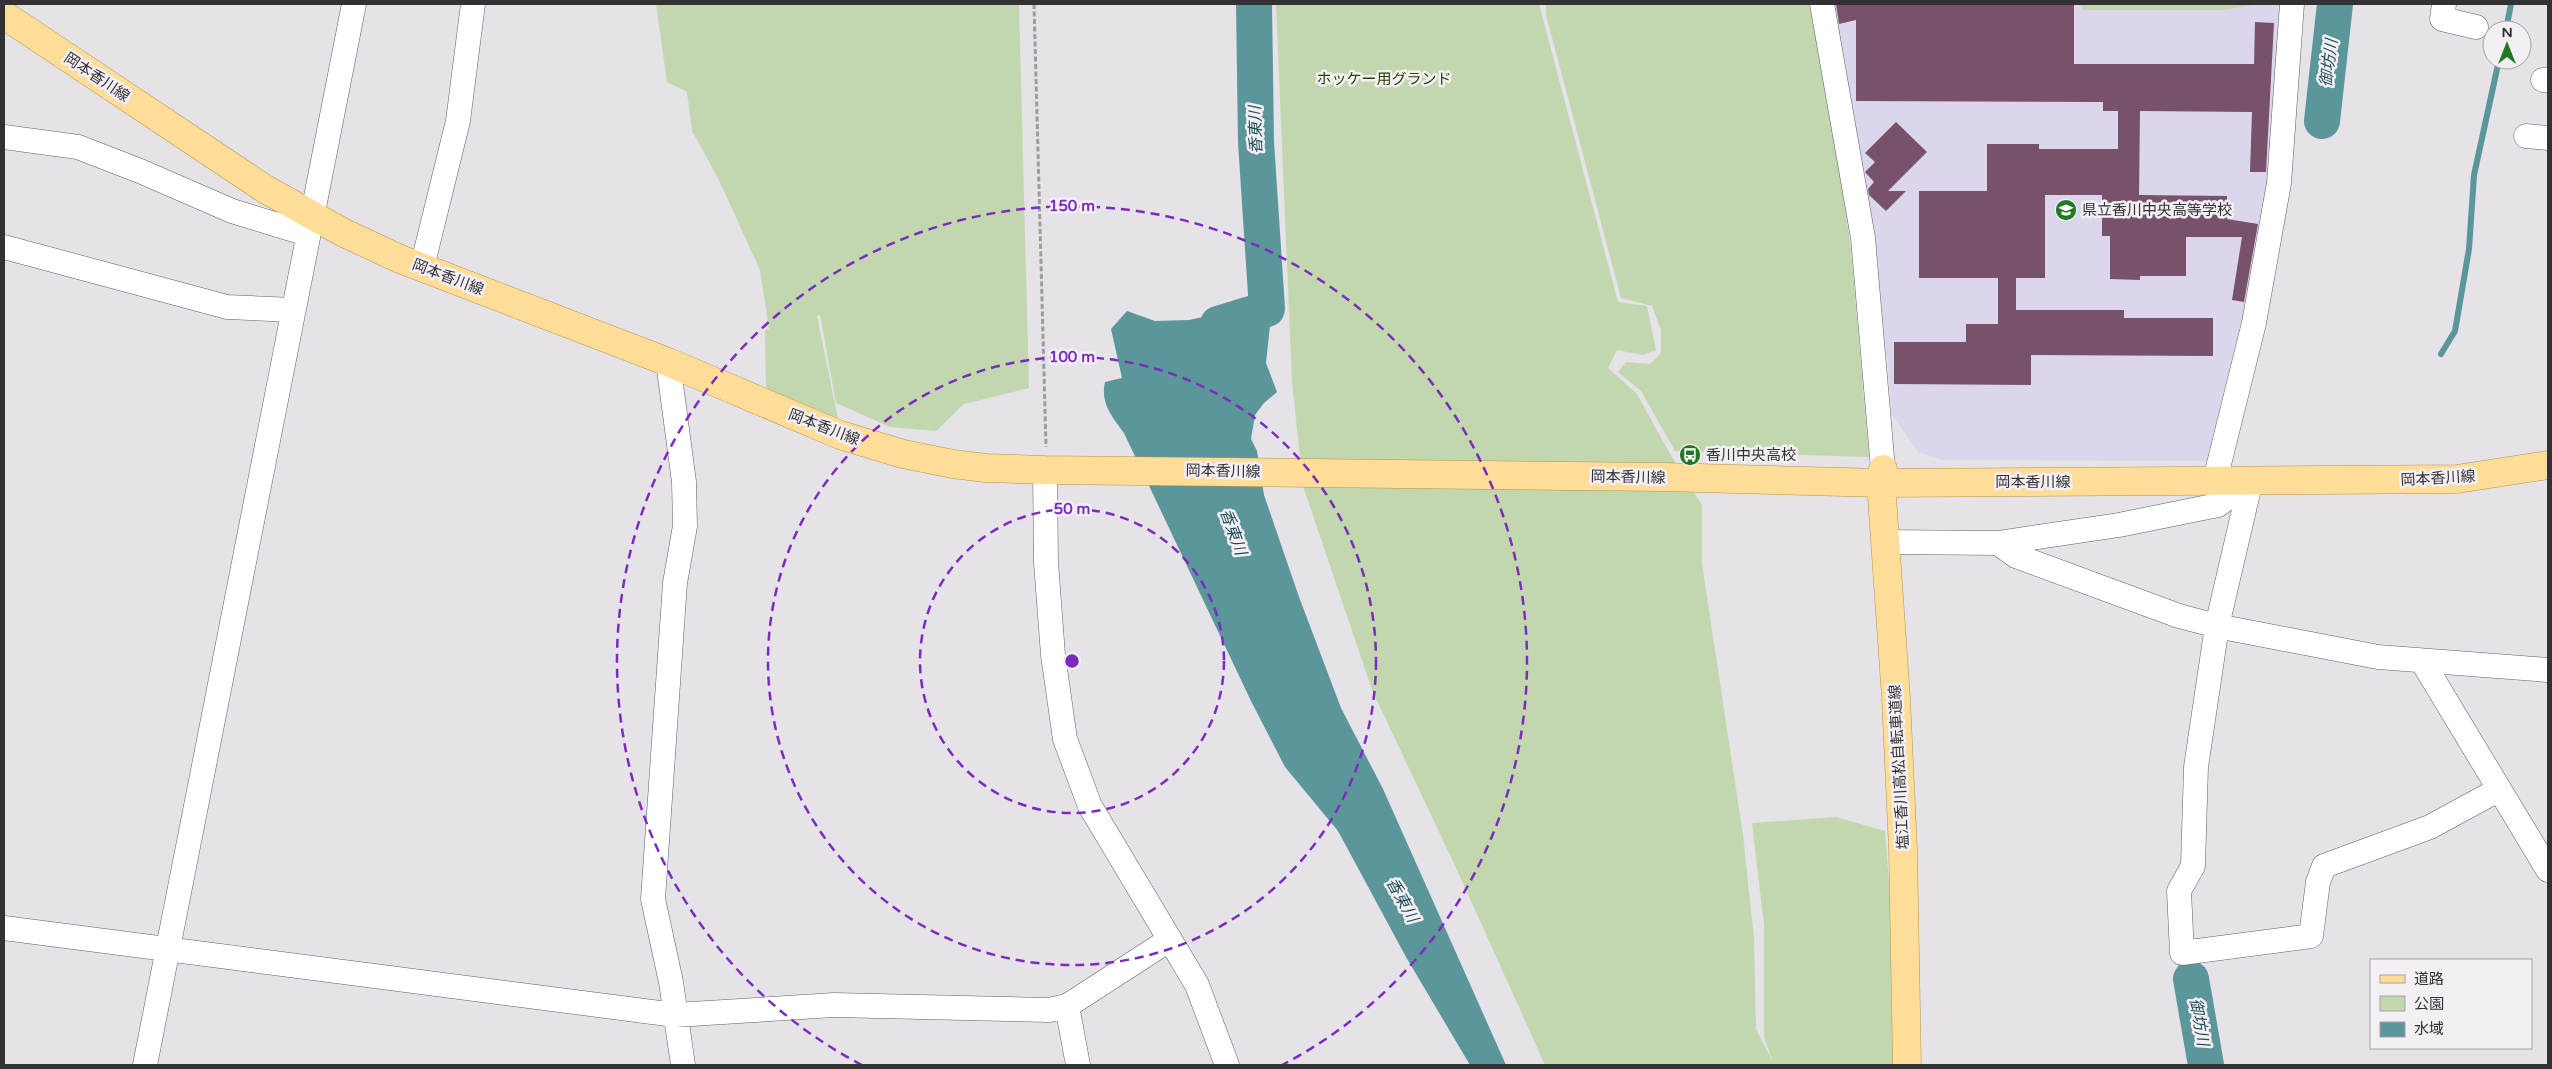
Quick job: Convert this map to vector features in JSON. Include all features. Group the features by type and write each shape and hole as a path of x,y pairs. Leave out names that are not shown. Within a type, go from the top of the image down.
{"main road":[{"name":"岡本香川線","path":"4,15 266,189 310,225 344,233 422,267 668,362 840,435 903,454 986,468 1046,462 1082,470 1664,477 1882,476 2215,480 2457,479 2548,465"},
{"name":"塩江香川高松自転車道線","path":"1882,476 1884,542 1896,698 1903,849 1907,1065"}],"street":[{"path":"145,1065 354,4"},
{"path":"422,267 458,122 473,4"},
{"path":"1822,4 1863,238 1882,476"},
{"path":"2215,480 2254,323 2279,183 2292,4"},
{"path":"2444,4 2442,19 2476,27"},
{"path":"4,136 78,147 140,171 232,211 310,225"},
{"path":"4,247 227,307 293,310"},
{"path":"668,362 684,482 685,526 674,582 653,899 671,982 683,1065"},
{"path":"1046,462 1046,562 1053,655 1065,739 1090,806 1197,985 1227,1065"},
{"path":"1884,542 1998,544 2119,525 2218,505 2251,480"},
{"path":"2251,480 2217,626 2196,767 2193,866 2179,891 2182,953 2311,936 2318,882 2324,866 2430,827 2498,790"},
{"path":"1998,544 2016,556 2179,616 2217,626 2378,657 2548,670"},
{"path":"2422,661 2498,790 2548,870"},
{"path":"4,928 675,1015 834,1005 1049,1010 1066,1006 1169,940"},
{"path":"1066,1006 1078,1065"}],"path":[{"path":"1034,4 1046,462"}],"shaded area":[{"name":"県立香川中央高等学校","path":"1832,4 2280,4 2270,182 2251,308 2212,461 1942,460 1918,452 1891,413 1888,360 1877,336"}],"green space":[{"path":"656,4 1019,4 1029,388 964,404 936,431 890,427 836,403 820,315 817,316 838,419 766,389 765,330 769,329 760,270 718,178 692,131 687,92 667,82"},
{"name":"ホッケー用グランド","path":"1276,4 1539,4 1618,302 1647,306 1656,350 1643,355 1617,350 1608,368 1637,394 1669,452 1702,505 1702,564 1743,835 1754,938 1756,1029 1773,1062 1764,1037 1764,926 1752,823 1836,817 1885,831 1891,909 1896,1065 1545,1065 1457,870 1372,690 1303,486 1292,382"},
{"path":"1546,4 1816,4 1851,250 1869,457 1675,451 1641,391 1618,372 1626,362 1650,364 1661,353 1661,330 1652,306 1621,298 1546,15"},
{"path":"2082,4 2259,4 2224,10 2082,10"}],"water":[{"path":"1240,309 1267,309 1271,316 1266,363 1277,392 1264,403 1255,415 1251,439 1257,451 1264,495 1299,597 1341,708 1383,789 1506,1065 1470,1065 1406,957 1338,831 1285,767 1251,701 1124,433 1108,409 1104,397 1105,382 1122,378 1111,329 1127,311 1155,321 1189,320"}],"building":[{"path":"1836,4 2074,4 2074,64 2254,64 2255,22 2274,23 2266,172 2250,172 2252,112 2140,111 2139,195 2227,196 2227,219 2258,224 2244,302 2232,300 2242,237 2186,237 2186,276 2140,276 2140,280 2110,279 2110,236 2102,236 2102,195 2045,195 2045,278 2016,278 2016,310 2124,310 2124,318 2213,318 2213,356 2031,355 2031,385 1894,384 1894,342 1966,342 1966,324 1998,324 1998,278 1919,278 1919,191 1987,191 1987,144 2039,144 2039,149 2118,149 2118,111 2103,111 2103,102 1856,101 1856,20 1839,24"},
{"path":"1896,122 1927,152 1888,191 1906,191 1886,211 1869,195 1868,189 1874,182 1865,172 1875,162 1865,153"}],"waterway":[{"name":"香東川","path":"1218,324 1267,309 1256,142 1254,4"},
{"name":"御坊川","path":"2322,121 2335,4"},
{"path":"2508,20 2511,4"},
{"path":"2441,354 2455,331 2469,249 2474,175 2497,70"},
{"name":"御坊川","path":"2191,979 2206,1065"}],"place":[{"name":"県立香川中央高等学校","path":"2066,210"},
{"name":"香川中央高校","path":"1690,455"}]}
